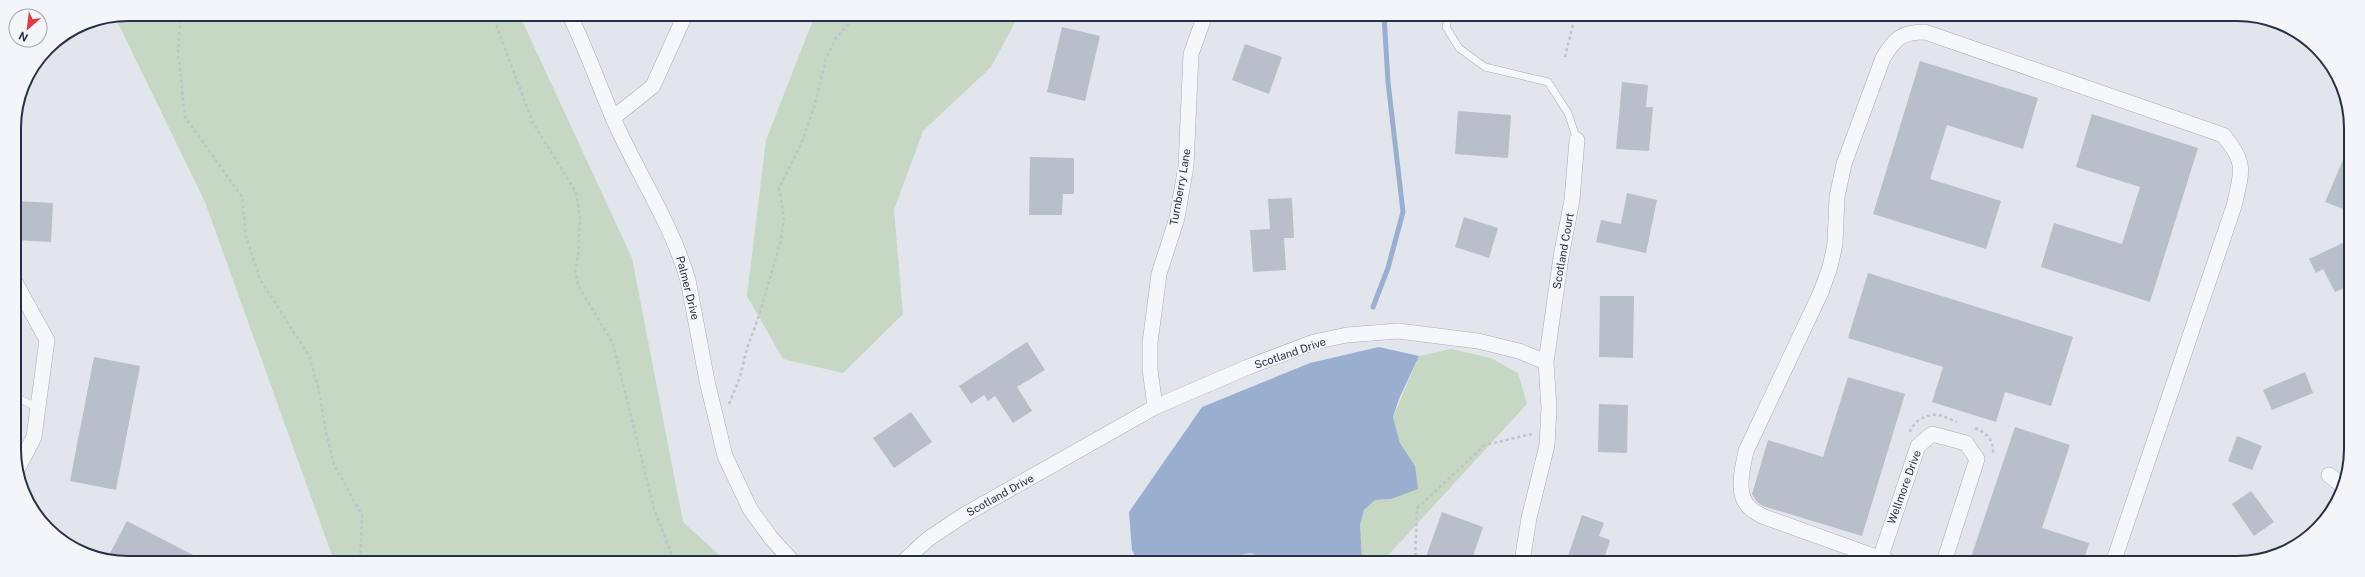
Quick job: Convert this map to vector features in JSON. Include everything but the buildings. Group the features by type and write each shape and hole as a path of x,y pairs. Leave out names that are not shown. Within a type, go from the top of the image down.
{"street":[{"name":"Palmer Drive","path":"573,21 581,37 613,118 665,219 682,259 688,280 716,423 725,456 750,509 771,538 787,556"},
{"path":"613,118 653,86 682,21"},
{"name":"Turnberry Lane","path":"1155,407 1150,369 1150,343 1159,274 1177,218 1186,166 1191,54 1203,21"},
{"path":"1870,556 1762,516 1748,506 1744,499 1742,471 1746,451 1821,292 1830,267 1835,244 1837,197 1844,164 1883,58 1899,37 1909,32 1925,32 2216,132 2223,135 2237,151 2241,164 2234,206 2115,556"},
{"name":"Scotland Court","path":"1546,362 1561,257 1572,200 1578,140"},
{"path":"21,293 47,340 34,437 22,461"},
{"name":"Scotland Drive","path":"910,556 928,539 964,515 1155,407 1248,367 1314,342 1377,332 1398,331 1478,341 1519,351 1546,362"},
{"path":"1523,556 1529,518 1542,472 1548,432 1549,408 1546,362"},
{"name":"Wellmore Drive","path":"1885,556 1918,446 1932,434 1966,443 1977,459 1946,556"},
{"path":"2329,475 2338,482"}],"lane":[{"path":"1448,21 1446,27 1459,48 1485,67 1548,82 1568,113 1578,140"},
{"path":"21,400 38,408"}],"path":[{"path":"180,21 178,52 185,117 242,197 246,236 260,279 309,356 319,390 325,428 334,465 362,515 360,556"},
{"path":"495,21 533,123 576,192 580,217 578,257 575,270 578,285 613,344 654,509 672,556"},
{"path":"716,423 727,411 740,377 747,348 759,316 779,247 784,217 779,188 801,144 813,111 826,59 836,38 851,21"},
{"path":"1565,56 1574,21"},
{"path":"1415,556 1417,508 1485,445 1548,432"}],"green space":[{"path":"522,21 632,258 683,522 720,556 332,556 205,202 117,22"},
{"path":"813,21 1016,21 991,67 923,131 894,210 903,314 843,373 783,359 747,296 766,140"},
{"path":"1451,349 1491,358 1518,373 1527,404 1388,556 1334,556 1360,525 1364,510 1375,500 1391,499 1415,466 1400,443 1393,417 1419,356"},
{"path":"1250,553 1258,556 1236,556"}],"water":[{"path":"1379,347 1419,356 1399,399 1393,417 1400,443 1415,466 1418,489 1391,499 1375,500 1364,510 1360,525 1362,556 1258,556 1250,553 1236,556 1135,556 1132,550 1129,512 1202,407 1310,363"}],"waterway":[{"path":"1373,307 1388,268 1403,212 1388,82 1384,21"}]}
